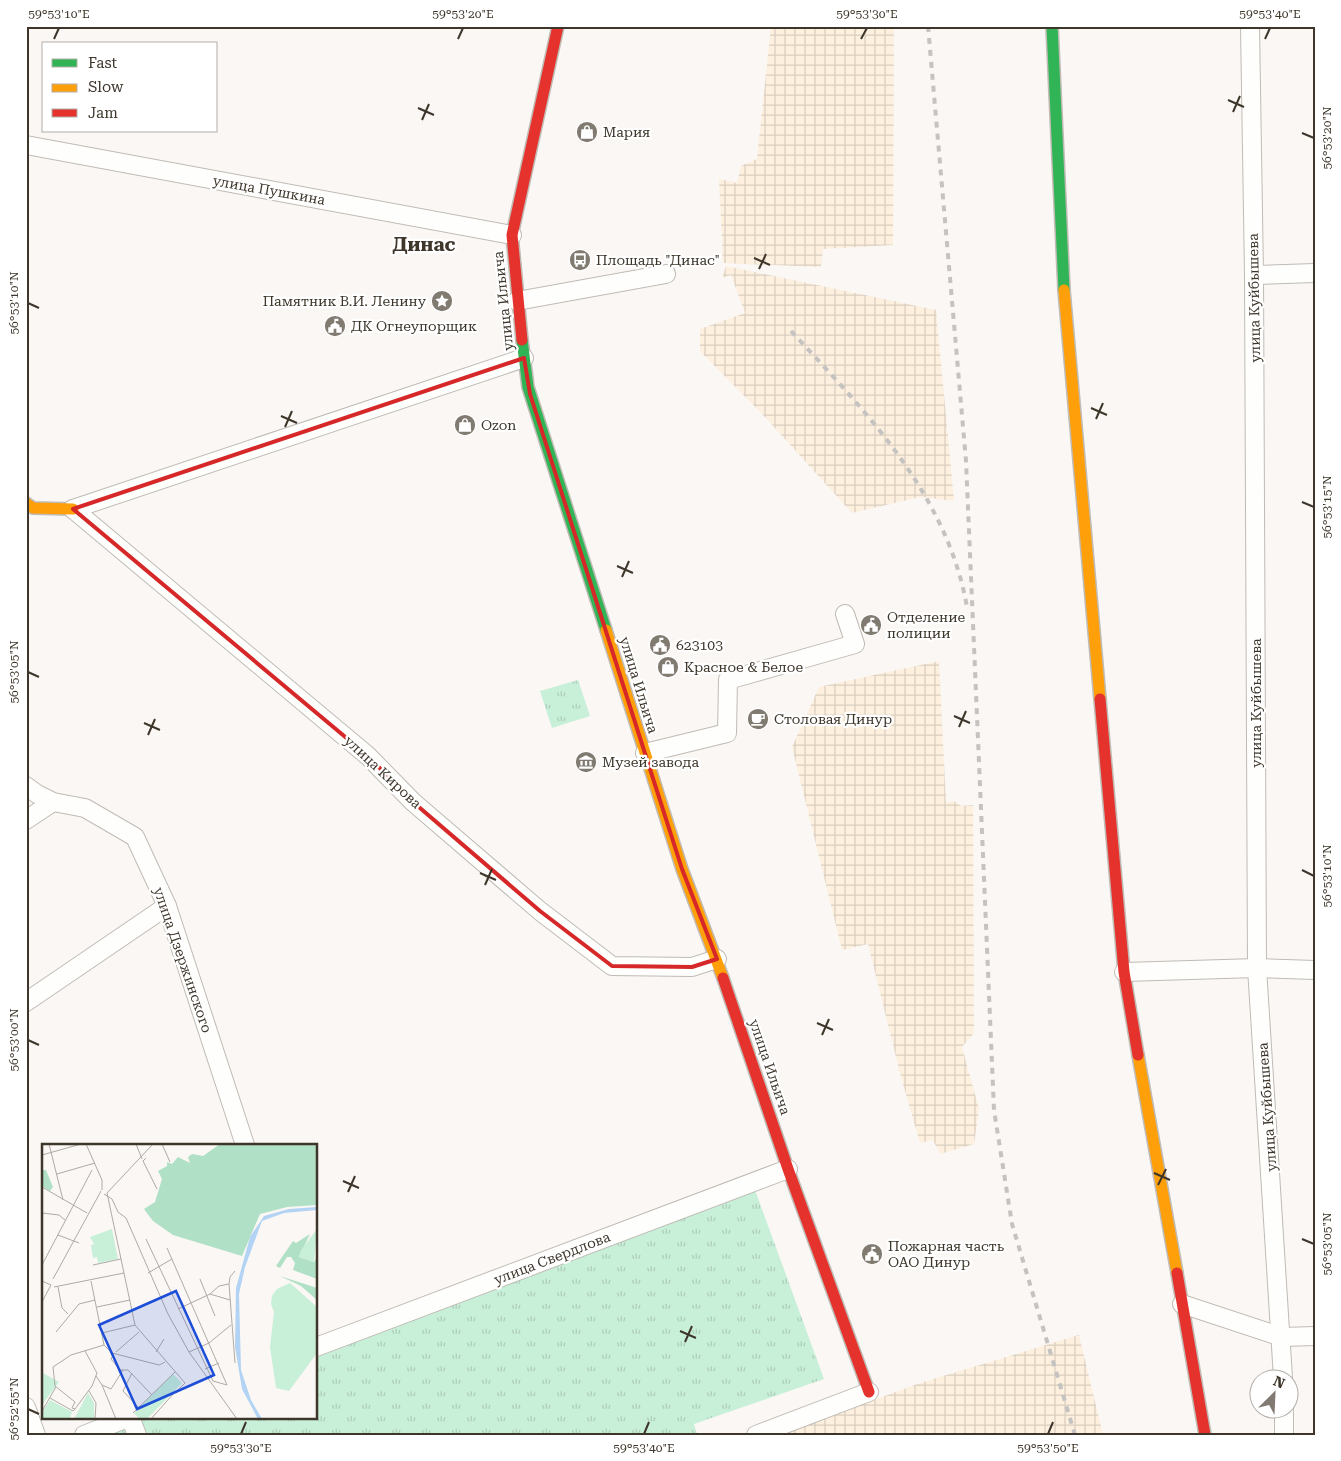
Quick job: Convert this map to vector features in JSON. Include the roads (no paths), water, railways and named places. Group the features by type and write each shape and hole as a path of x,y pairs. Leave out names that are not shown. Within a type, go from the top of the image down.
{"street":[{"name":"улица Ильича","path":"558,26 512,235 517,301 530,394 682,869 717,959 788,1169 869,1392"},
{"path":"1052,26 1063,284 1124,972 1205,1435"},
{"name":"улица Куйбышева","path":"1250,26 1254,275 1257,968 1283,1368"},
{"name":"улица Пушкина","path":"26,145 512,235"},
{"path":"1254,275 1315,273"},
{"path":"517,301 666,274"},
{"path":"28,507 73,509 524,358"},
{"name":"улица Кирова","path":"73,509 368,756 413,802 540,911 612,966 692,967 717,959"},
{"path":"645,753 727,733 728,680 855,644 845,614"},
{"name":"улица Дзержинского","path":"26,786 36,794 53,802 85,808 135,837 167,906 245,1144"},
{"path":"26,820 53,802"},
{"path":"26,1002 167,906"},
{"path":"1124,972 1257,968 1315,970"},
{"name":"улица Свердлова","path":"318,1346 788,1169"},
{"path":"1182,1304 1282,1337 1315,1336"},
{"path":"756,1435 869,1392"},
{"path":"26,1407 36,1435"},
{"path":"84,1435 127,1418"},
{"path":"130,1418 137,1435"},
{"path":"1284,1418 1284,1435"}],"railway":[{"path":"928,26 966,461 994,1110 1012,1224 1075,1435"},
{"path":"791,331 874,424 900,457 922,491 942,528 957,566 967,607"}],"place":[{"name":"Мария","path":"587,132"},
{"name":"Площадь \"Динас\"","path":"580,260"},
{"name":"Памятник В.И. Ленину","path":"442,301"},
{"name":"ДК Огнеупорщик","path":"335,326"},
{"name":"Ozon","path":"465,425"},
{"name":"Отделение полиции","path":"871,625"},
{"name":"623103","path":"660,645"},
{"name":"Красное & Белое","path":"668,667"},
{"name":"Столовая Динур","path":"758,719"},
{"name":"Музей завода","path":"586,762"},
{"name":"Пожарная часть ОАО Динур","path":"872,1254"}],"district":[{"name":"Динас","path":"424,244"}]}
